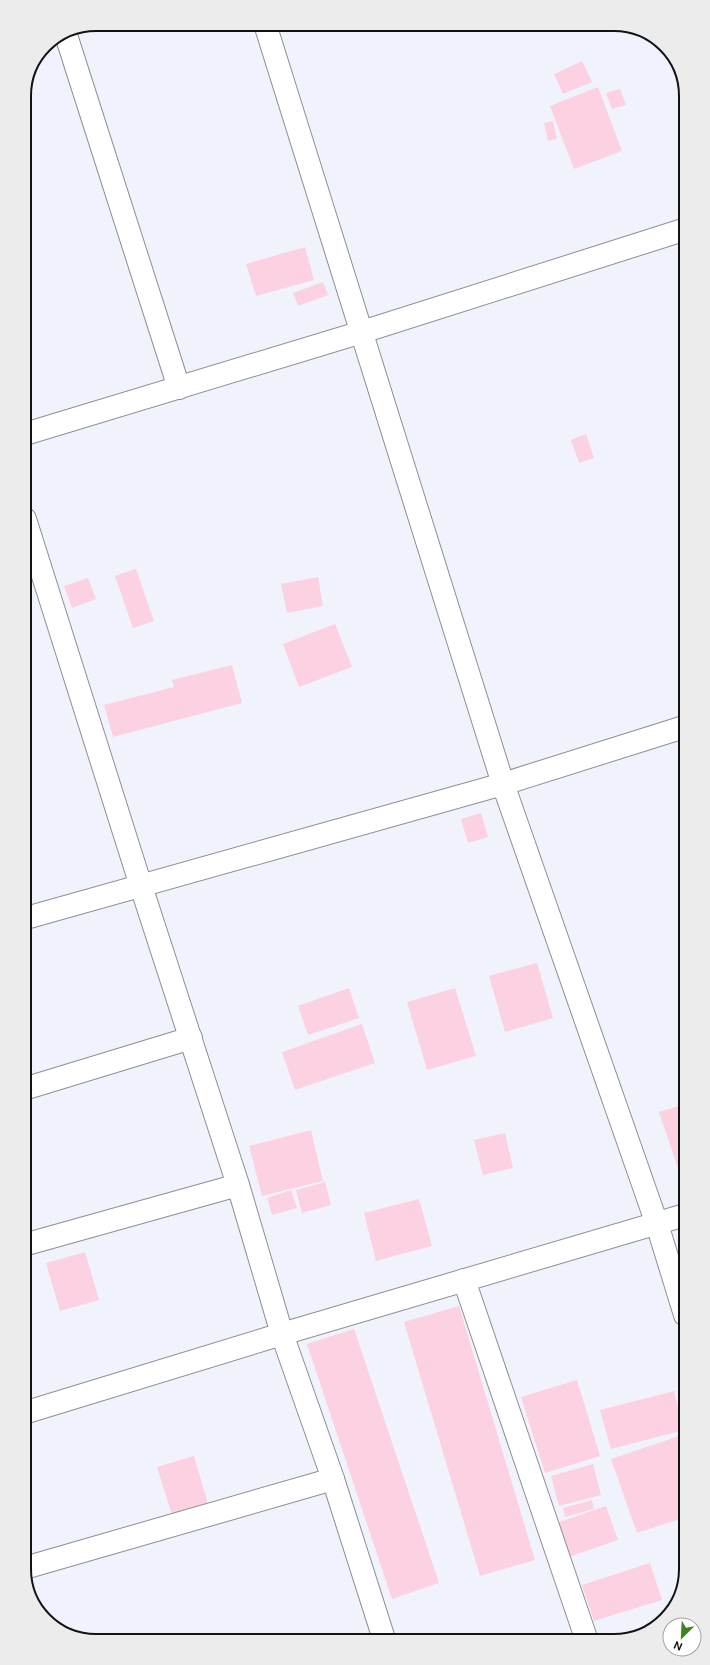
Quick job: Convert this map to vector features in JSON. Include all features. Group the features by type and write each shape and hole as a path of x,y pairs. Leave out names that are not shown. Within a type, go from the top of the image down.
{"street":[{"path":"267,31 503,784 658,1224 679,1295"},
{"path":"67,38 178,388"},
{"path":"31,432 362,332 679,231"},
{"path":"31,538 141,886 192,1038 238,1185 282,1334 333,1479 382,1634"},
{"path":"31,917 503,784 679,729"},
{"path":"31,1086 192,1038"},
{"path":"31,1243 238,1185"},
{"path":"31,1411 282,1334 679,1217"},
{"path":"464,1280 585,1634"},
{"path":"31,1567 333,1479"}],"building":[{"path":"582,61 592,82 563,94 554,74"},
{"path":"598,87 622,151 574,169 550,106"},
{"path":"620,89 626,105 612,109 606,93"},
{"path":"553,121 557,139 548,141 544,123"},
{"path":"305,247 314,280 256,296 246,264"},
{"path":"323,282 328,295 298,306 293,293"},
{"path":"586,434 594,458 579,463 571,440"},
{"path":"136,569 154,621 133,628 115,576"},
{"path":"318,577 323,606 287,613 281,584"},
{"path":"88,578 96,599 72,608 64,586"},
{"path":"335,624 352,667 299,687 283,644"},
{"path":"232,665 242,703 113,737 104,705 174,687 172,680"},
{"path":"481,813 488,837 468,843 461,819"},
{"path":"537,963 553,1018 505,1032 489,976"},
{"path":"349,988 359,1018 308,1035 298,1006"},
{"path":"455,988 476,1056 427,1070 407,1002"},
{"path":"362,1024 375,1063 295,1090 282,1052"},
{"path":"679,1106 679,1171 659,1112"},
{"path":"311,1130 323,1181 262,1196 249,1146"},
{"path":"505,1133 513,1168 483,1175 474,1140"},
{"path":"325,1182 331,1205 302,1213 296,1190"},
{"path":"291,1190 297,1208 272,1215 267,1198"},
{"path":"419,1199 432,1246 376,1261 364,1213"},
{"path":"85,1252 99,1300 60,1311 46,1263"},
{"path":"459,1306 535,1560 480,1576 404,1322"},
{"path":"354,1329 439,1583 392,1599 307,1344"},
{"path":"577,1380 600,1456 545,1473 521,1397"},
{"path":"674,1391 679,1410 679,1431 611,1449 600,1410"},
{"path":"679,1436 679,1519 637,1533 611,1459"},
{"path":"194,1456 208,1504 172,1515 157,1467"},
{"path":"593,1464 601,1495 559,1506 551,1476"},
{"path":"592,1500 594,1509 565,1517 563,1508"},
{"path":"606,1506 618,1540 563,1559 551,1525"},
{"path":"650,1563 662,1600 594,1621 582,1585"}]}
